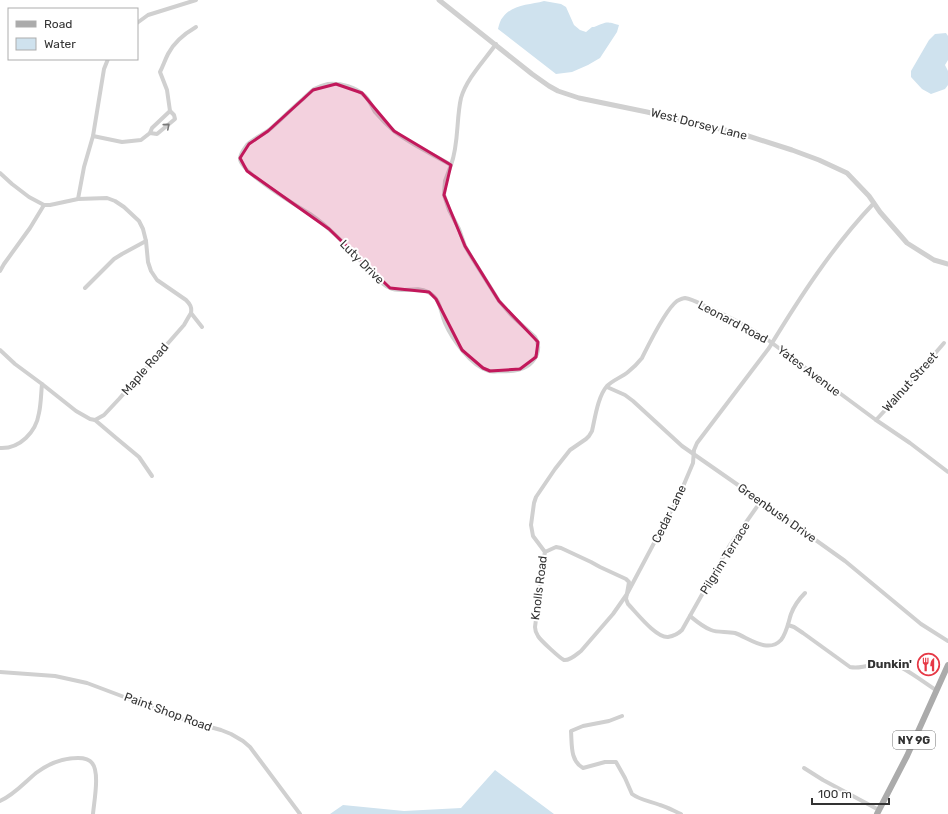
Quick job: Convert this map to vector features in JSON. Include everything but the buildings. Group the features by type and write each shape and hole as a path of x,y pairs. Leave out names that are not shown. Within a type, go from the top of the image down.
{"main road":[{"name":"NY 9G","path":"878,812 907,756 948,665"}],"street":[{"path":"138,22 148,15 196,0"},
{"name":"West Dorsey Lane","path":"439,0 532,74 558,91 579,98 742,134 792,150 818,160 847,174 862,188 880,212 907,242 934,260 948,264"},
{"path":"150,133 158,134 175,119 174,115 170,111 167,90 160,72 172,47 184,35 196,27"},
{"name":"Luty Drive","path":"451,165 394,131 376,113 367,98 362,93 349,87 336,84 328,84 313,90 268,131 248,144 240,158 247,171 329,229 390,288 396,290 423,290 429,292 436,299 441,308 445,323 462,350 483,368 490,371 511,372 528,366 536,357 539,346 538,342 535,337 512,316 499,301 465,246 444,195 445,181 451,165 453,159 462,97 468,82 496,44"},
{"path":"78,199 84,166 93,136 104,69 108,60"},
{"path":"93,136 122,142 141,140 150,133 152,128 170,111"},
{"path":"0,173 23,193 44,205 78,199 107,198 124,207 139,221 143,229 148,262 151,271 157,280 186,300 192,308 191,313 202,326"},
{"name":"Yates Avenue","path":"874,203 859,218 824,264 772,343 948,472"},
{"path":"0,271 44,205"},
{"path":"84,288 114,259 146,241"},
{"name":"Leonard Road","path":"607,386 628,372 638,363 663,318 677,300 685,298 720,312 772,343"},
{"name":"Maple Road","path":"95,420 104,415 119,399 184,325 191,313"},
{"name":"Cedar Lane","path":"550,647 558,656 567,660 581,651 613,614 627,594 679,496 693,463 697,444 772,343"},
{"name":"Walnut Street","path":"876,420 944,343"},
{"path":"0,350 15,364 76,411 90,419 95,420 139,457 152,476"},
{"path":"0,448 10,448 15,446 29,436 39,414 42,384"},
{"name":"Greenbush Drive","path":"607,386 625,395 682,446 845,561 921,624 948,641"},
{"name":"Knolls Road","path":"550,647 538,636 535,627 541,571 545,552 533,536 531,525 534,504 536,497 570,450 590,436 600,399 607,386"},
{"name":"Pilgrim Terrace","path":"627,594 626,599 628,604 661,636 667,637 677,634 682,630 730,545 761,501"},
{"path":"545,552 556,547 561,548 591,562 600,568 626,579 629,582 627,594"},
{"path":"690,616 711,630 734,633 764,646 769,646 774,645 785,634 791,613 805,593"},
{"path":"788,625 803,633 850,667 861,668 892,662 936,690"},
{"name":"Paint Shop Road","path":"0,672 48,675 80,681 188,721 231,734 250,747 300,814"},
{"path":"622,716 608,721 583,726 572,731 572,750 577,764 583,768 605,762 616,762 634,796 659,804 681,814"},
{"path":"0,801 11,796 36,773 49,765 62,760 85,758 92,762 96,772 93,814"},
{"path":"804,768 878,812"}],"highlighted area":[{"path":"336,84 362,93 394,131 451,165 444,195 465,246 499,301 538,342 536,357 520,369 490,371 483,368 462,350 436,299 429,292 390,288 329,229 247,171 240,158 249,144 268,131 313,90"}],"water":[{"path":"544,1 561,4 566,7 574,25 580,30 586,32 592,27 606,23 619,25 617,32 600,58 572,72 556,74 498,29 502,18 507,13 517,7"},
{"path":"946,33 948,36 948,60 945,65 948,71 948,85 945,89 931,94 922,89 911,77 911,71 929,40 935,34"},
{"path":"495,770 554,814 330,814 343,805 404,811 461,808"}],"place":[{"name":"Dunkin'","path":"928,664"}]}
